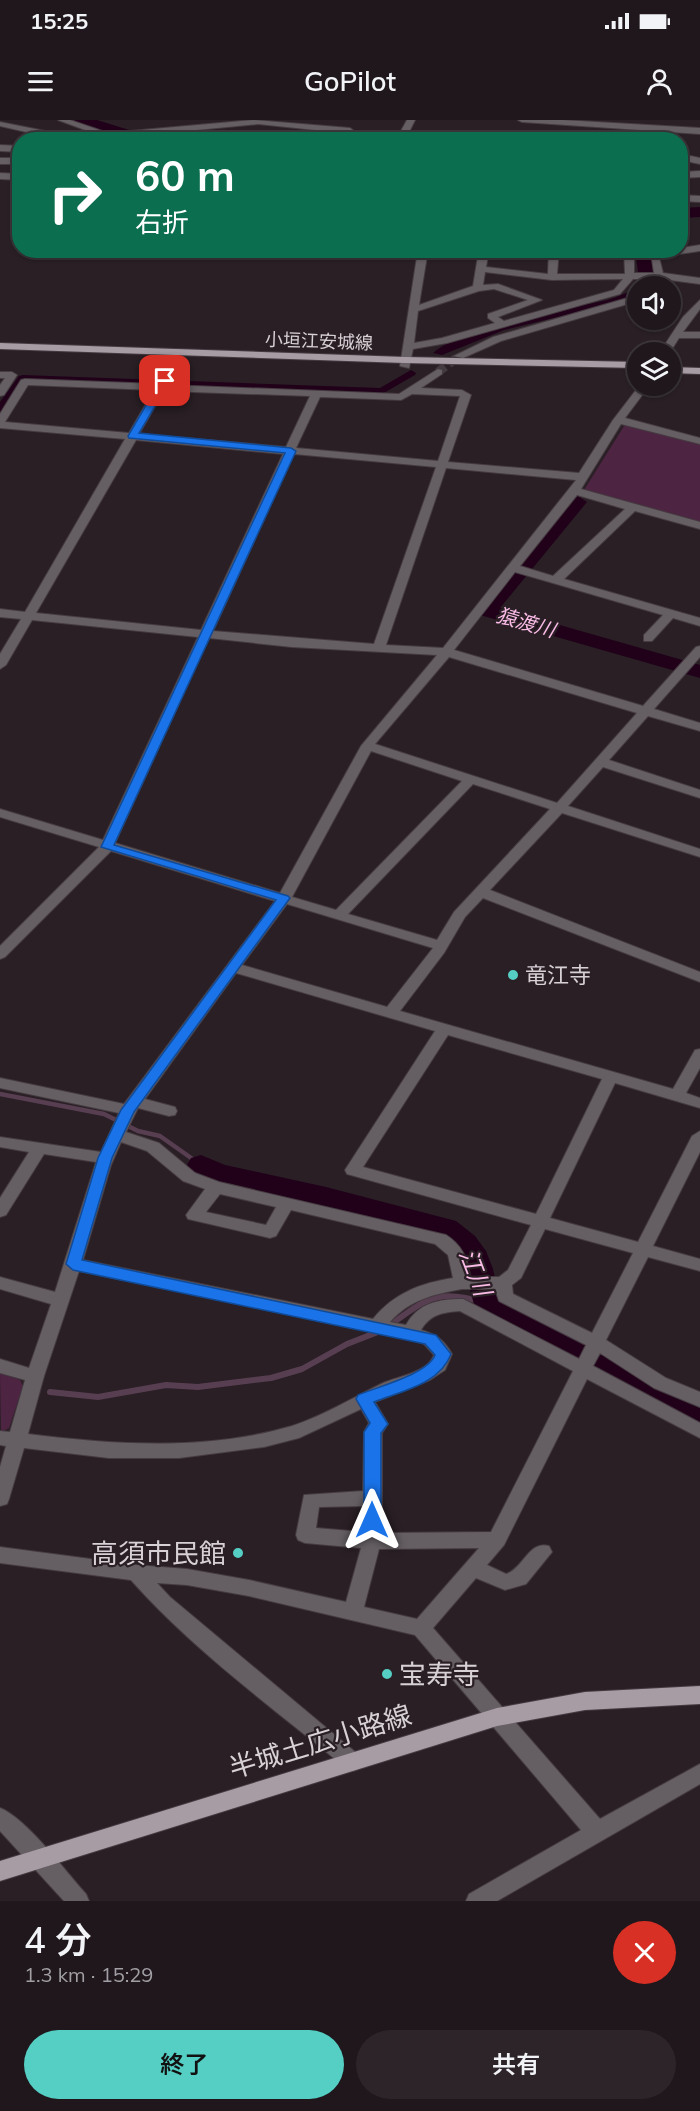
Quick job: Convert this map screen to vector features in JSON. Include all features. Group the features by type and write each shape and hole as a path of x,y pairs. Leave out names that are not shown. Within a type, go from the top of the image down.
{"main road":[{"name":"小垣江安城線","path":"0,346 405,363 627,364"},
{"name":"小垣江安城線","path":"0,352 627,369"},
{"path":"681,365 700,366"},
{"path":"681,370 700,370"},
{"name":"半城土広小路線","path":"0,1871 497,1717 585,1701 700,1695"}],"street":[{"path":"62,120 98,132"},
{"path":"167,130 172,120"},
{"path":"522,120 642,123 700,131"},
{"path":"143,132 258,121 349,132"},
{"path":"0,122 41,132"},
{"path":"405,363 422,258"},
{"path":"478,288 483,258"},
{"path":"552,277 553,258"},
{"path":"630,258 632,276"},
{"path":"654,258 658,276"},
{"path":"482,269 552,277 627,277"},
{"path":"681,279 700,281"},
{"path":"407,347 468,335 501,323 617,292 627,284"},
{"path":"413,310 478,288 495,286 537,300 491,315 501,323"},
{"path":"459,356 481,343 627,301"},
{"path":"671,342 700,303"},
{"path":"468,335 481,343"},
{"path":"675,335 700,336"},
{"path":"0,375 401,398 438,372"},
{"path":"0,393 12,375"},
{"path":"196,382 163,384 25,382 0,423 582,477"},
{"path":"0,665 163,384"},
{"path":"379,648 466,395 411,391"},
{"path":"0,954 107,847 316,394"},
{"path":"0,1499 8,1439 35,1376 73,1264 105,1158 131,1106 284,898 367,746 518,570 574,491 618,420 636,396"},
{"path":"618,420 700,441"},
{"path":"574,491 700,526"},
{"path":"555,581 632,508"},
{"path":"518,570 700,622"},
{"path":"0,613 292,643 446,652 700,727"},
{"path":"648,638 670,614"},
{"path":"390,1014 440,946 459,915 559,808 700,650"},
{"path":"367,746 700,853"},
{"path":"600,762 700,794"},
{"path":"339,915 471,779"},
{"path":"0,813 440,946"},
{"path":"481,892 700,977"},
{"path":"232,967 700,1103"},
{"path":"444,1029 353,1170 540,1219 700,1265"},
{"path":"676,1096 700,1054"},
{"path":"377,1326 386,1313 413,1294 429,1288 463,1283 502,1283 515,1274 610,1078"},
{"path":"0,1083 169,1111"},
{"path":"116,1136 153,1147 189,1177 216,1187 440,1239 451,1245 459,1256 463,1283"},
{"path":"420,1628 496,1540 700,1136"},
{"path":"0,1142 105,1158"},
{"path":"0,1212 40,1148"},
{"path":"216,1187 194,1215 270,1232 287,1202"},
{"path":"8,1439 109,1451 179,1451 264,1440 299,1431 364,1399 424,1375 439,1365 443,1354 430,1339 404,1332 73,1264"},
{"path":"0,1283 61,1300"},
{"path":"502,1283 505,1297 594,1343 660,1383 700,1400"},
{"path":"404,1332 426,1310 443,1305 463,1305 700,1431"},
{"path":"0,1366 35,1376"},
{"path":"352,1611 372,1541 373,1432 379,1424 364,1399"},
{"path":"372,1498 311,1500 305,1535 372,1541 496,1540"},
{"path":"471,1567 505,1582 519,1578 542,1552"},
{"path":"0,1555 136,1573 187,1577 249,1588 420,1628 587,1822 598,1830"},
{"path":"136,1573 163,1603 353,1761"},
{"path":"480,1900 700,1773"},
{"path":"0,1818 78,1901"}],"shaded area":[{"path":"628,425 700,443 700,523 584,490 624,426"},
{"path":"0,1373 20,1380 23,1386 9,1428 1,1432"}],"waterway":[{"path":"81,120 125,132"},
{"path":"688,213 700,212"},
{"path":"644,258 647,276"},
{"path":"438,353 500,328 627,296"},
{"path":"0,409 23,378 382,391 411,373"},
{"name":"猿渡川","path":"578,502 487,611 700,672"},
{"path":"0,1094 104,1114 138,1131 160,1136 201,1165"},
{"name":"江川","path":"201,1165 218,1173 326,1197 446,1228 465,1243 476,1260 486,1303 655,1394 700,1415"},
{"path":"390,1325 414,1308 434,1298 456,1296 486,1303"},
{"path":"50,1392 98,1397 166,1385 198,1387 271,1378 302,1369 347,1344 383,1330"}],"tunnel":[{"path":"438,372 459,356"}],"place":[{"name":"竜江寺","path":"513,975"},
{"name":"高須市民館","path":"238,1553"},
{"name":"宝寿寺","path":"387,1674"}],"route":[{"path":"165,381 132,436 291,451 107,847 284,898 128,1110 105,1158 73,1264 398,1330 430,1339 443,1354 439,1365 424,1375 364,1399 379,1424 373,1432 372,1520"}]}
